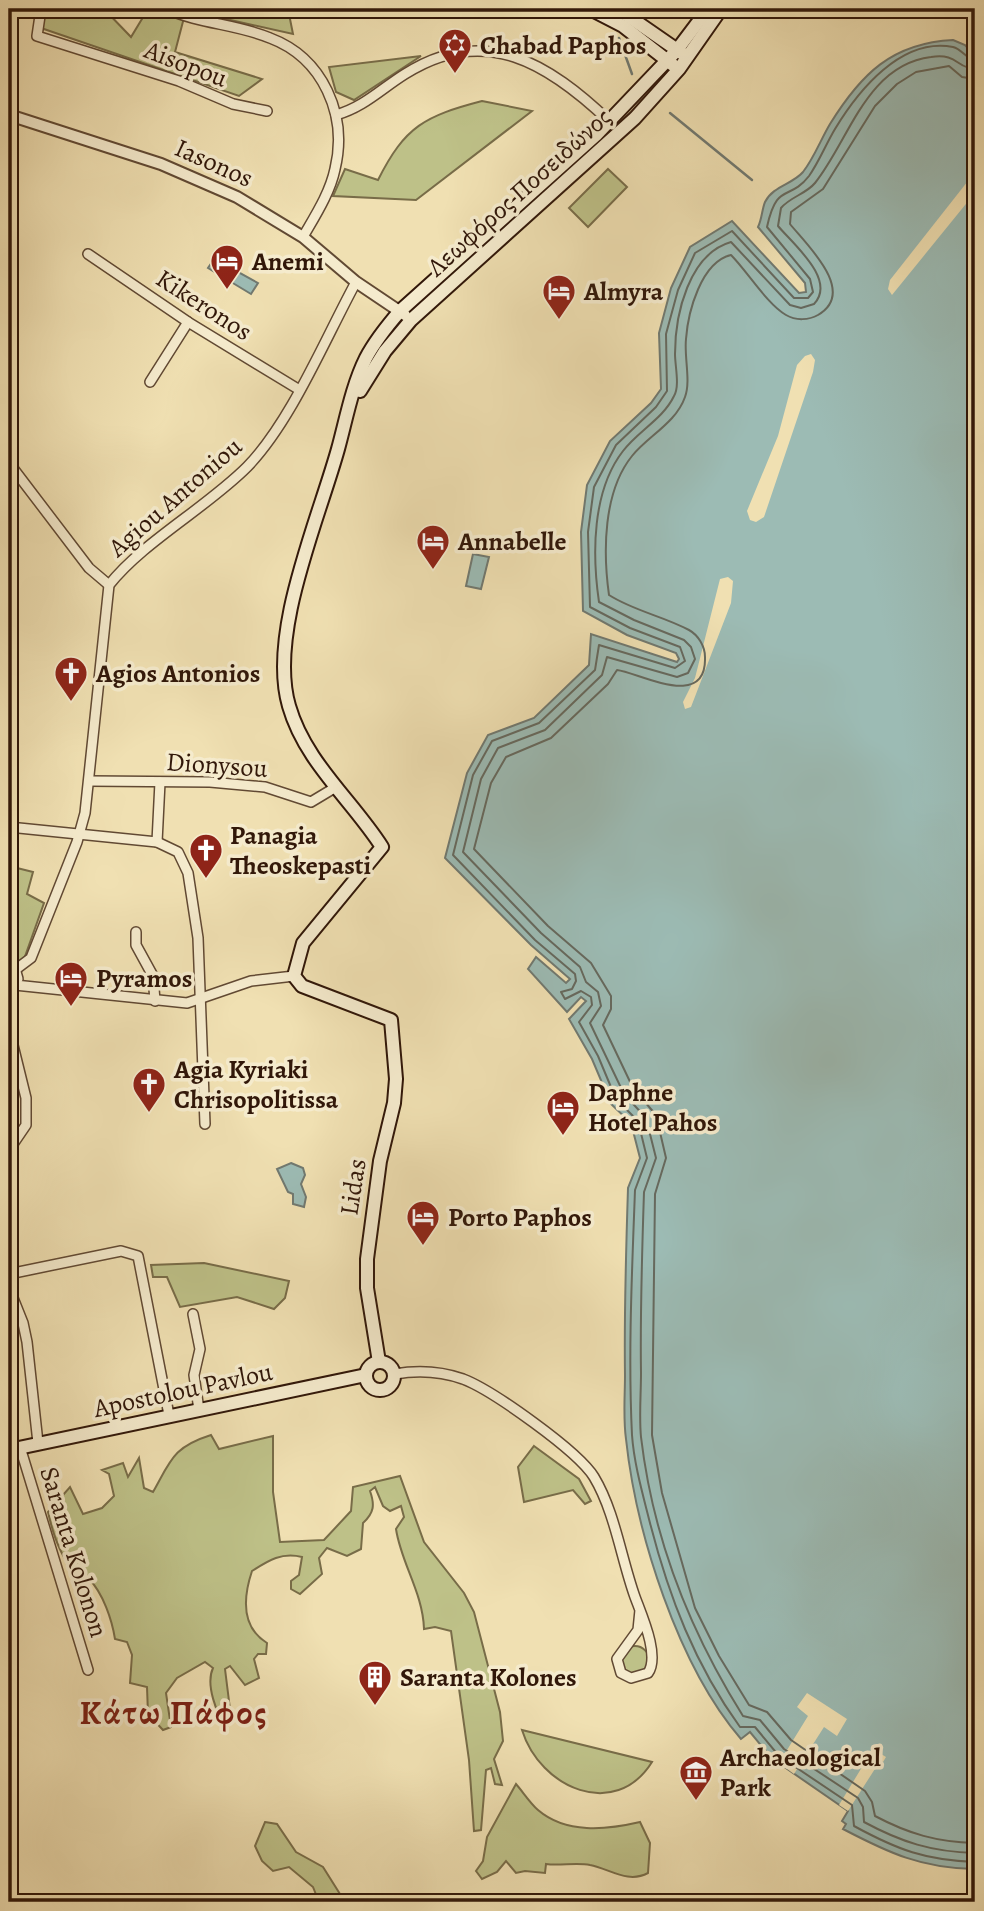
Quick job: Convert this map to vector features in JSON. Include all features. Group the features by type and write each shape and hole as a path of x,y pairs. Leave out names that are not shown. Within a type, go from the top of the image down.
{"main road":[{"path":"590,9 623,26 679,69"},
{"path":"618,9 682,54"},
{"name":"Λεωφόρος Ποσειδώνος","path":"349,409 407,323 635,118 679,69 682,54 708,9"},
{"name":"Λεωφόρος Ποσειδώνος","path":"294,976 303,943 382,847 362,816 336,787 302,740 288,704 283,668 290,616 365,361 396,314 609,121 667,60 682,54 721,9"},
{"name":"Lidas","path":"294,976 302,986 391,1020 396,1079 394,1103 380,1161 367,1259 367,1288 379,1362"},
{"path":"379,1362 389,1364 395,1374 391,1385 382,1391 370,1387 366,1375 369,1367 379,1362"},
{"name":"Apostolou Pavlou","path":"14,1448 366,1375"}],"street":[{"name":"Aisopou","path":"41,9 37,36 178,81 233,104 267,111"},
{"path":"167,9 195,20 239,27 273,38 313,65 324,81 336,115 335,170 303,237"},
{"path":"336,115 358,108 405,74 432,60 456,54 493,51 523,58 544,68 565,81 609,121"},
{"name":"Iasonos","path":"9,115 162,164 215,186 303,237 407,323"},
{"name":"Kikeronos","path":"88,254 188,322 298,389"},
{"name":"Agiou Antoniou","path":"12,968 31,958 80,835 89,781 108,585 128,564 247,467 270,440 356,282"},
{"path":"150,382 188,322"},
{"path":"9,463 89,568 108,585"},
{"name":"Dionysou","path":"89,781 265,787 311,802 336,787"},
{"path":"157,842 160,782"},
{"path":"9,827 157,842 178,852 186,865 198,938 205,1124"},
{"path":"136,932 136,945 153,976 155,1001"},
{"path":"12,968 18,979 12,988 155,1001 199,1002 251,981 294,976"},
{"path":"9,1029 26,1098 26,1125 9,1150"},
{"path":"9,1274 121,1251 138,1256 169,1415"},
{"path":"9,1288 23,1323 27,1342 38,1443"},
{"path":"193,1314 200,1349 194,1375 199,1410"},
{"path":"395,1374 430,1371 465,1380 564,1443 587,1465 602,1493 639,1610 653,1660 650,1671 643,1677 631,1678 623,1675 617,1665 619,1653 638,1630 639,1610"},
{"name":"Saranta Kolonon","path":"14,1448 88,1670"},
{"path":"627,1645 640,1644 650,1652"}],"green space":[{"path":"45,9 104,9 131,37 148,9 288,9 293,34 186,10 175,52 262,79 239,96 41,28"},
{"path":"421,56 354,100 336,92 329,67"},
{"path":"482,101 532,111 416,200 333,196 345,169 378,180 398,147 419,126 446,112"},
{"path":"608,169 627,187 588,227 569,208"},
{"path":"9,866 33,872 27,894 44,903 23,962 9,961"},
{"path":"204,1263 289,1281 285,1298 274,1309 237,1297 180,1307 167,1277 153,1277 151,1265"},
{"path":"211,1435 219,1449 273,1436 273,1492 280,1542 324,1540 351,1511 353,1487 400,1476 424,1542 464,1593 474,1612 500,1712 503,1741 494,1759 502,1785 495,1784 491,1768 486,1770 481,1830 474,1831 469,1760 451,1631 435,1627 424,1629 420,1603 396,1529 404,1517 401,1506 390,1511 383,1506 375,1487 370,1491 372,1509 363,1523 361,1549 347,1556 327,1548 319,1558 322,1574 300,1594 291,1589 291,1581 299,1575 302,1557 276,1558 252,1571 246,1611 252,1629 267,1643 266,1654 258,1654 254,1659 259,1678 245,1685 230,1666 225,1669 231,1717 226,1729 211,1691 213,1668 205,1662 177,1678 166,1693 171,1727 163,1730 148,1714 147,1687 130,1683 132,1655 127,1642 115,1639 99,1592 87,1577 71,1567 62,1555 48,1512 70,1487 83,1514 102,1508 114,1496 109,1474 102,1470 123,1463 128,1477 139,1458 144,1488 153,1492 174,1456 188,1444"},
{"path":"534,1446 579,1479 591,1501 585,1504 573,1490 524,1502 518,1467"},
{"path":"635,1646 645,1650 649,1660 645,1670 635,1674 625,1670 621,1660 625,1650"},
{"path":"522,1730 652,1762 637,1780 619,1790 599,1793 580,1790 561,1781 545,1768 531,1750"},
{"path":"516,1784 538,1810 561,1823 600,1828 640,1822 650,1843 648,1873 633,1877 590,1865 546,1864 545,1873 516,1873 506,1861 497,1872 482,1879 476,1871 483,1861 487,1837"},
{"path":"265,1822 277,1824 296,1852 323,1867 345,1902 319,1902 313,1887 289,1867 273,1871 262,1861 255,1846"}],"water":[{"path":"953,40 965,45 975,56 974,1869 938,1866 906,1858 843,1829 846,1824 842,1821 848,1811 780,1764 778,1766 750,1732 741,1739 718,1709 698,1675 680,1637 650,1556 631,1476 626,1439 624,1415 628,1188 640,1158 631,1123 611,1104 592,1059 569,1019 586,1001 581,997 567,1012 528,969 536,957 566,983 570,979 531,945 445,858 467,773 488,735 534,718 589,665 591,634 677,662 679,659 676,653 627,635 583,611 581,532 587,485 610,441 651,403 661,389 659,333 671,288 690,247 732,221 799,293 806,292 805,283 758,227 765,202 773,192 803,172 830,124 866,76 880,64 912,47"},
{"path":"212,262 235,265 238,272 258,283 251,294 208,268"},
{"path":"473,554 489,557 481,589 466,586"},
{"path":"291,1163 303,1168 305,1175 301,1184 306,1197 304,1207 293,1204 293,1194 288,1192 277,1169"}],"pier":[{"path":"975,172 974,194 892,295 888,289 890,280"},
{"path":"811,354 815,360 813,372 764,517 756,522 750,520 747,511 778,436 797,365 805,356"},
{"path":"728,577 733,581 731,603 691,707 685,709 683,702 695,678 720,579"},
{"path":"807,1693 847,1719 837,1736 824,1727 794,1774 779,1763 808,1716 797,1707"},
{"path":"873,1749 886,1757 883,1762 880,1761 848,1811 839,1805"}],"waterway":[{"path":"619,38 632,74"},
{"path":"670,113 752,180"}],"place":[{"name":"Chabad Paphos","path":"455,75"},
{"name":"Anemi","path":"227,291"},
{"name":"Almyra","path":"559,321"},
{"name":"Annabelle","path":"433,571"},
{"name":"Agios Antonios","path":"71,703"},
{"name":"Panagia Theoskepasti","path":"206,880"},
{"name":"Pyramos","path":"71,1008"},
{"name":"Agia Kyriaki Chrisopolitissa","path":"149,1114"},
{"name":"Daphne Hotel Pahos","path":"563,1137"},
{"name":"Porto Paphos","path":"423,1247"},
{"name":"Saranta Kolones","path":"375,1707"},
{"name":"Archaeological Park","path":"696,1802"}],"district":[{"name":"Κάτω Πάφος","path":"174,1712"}]}
